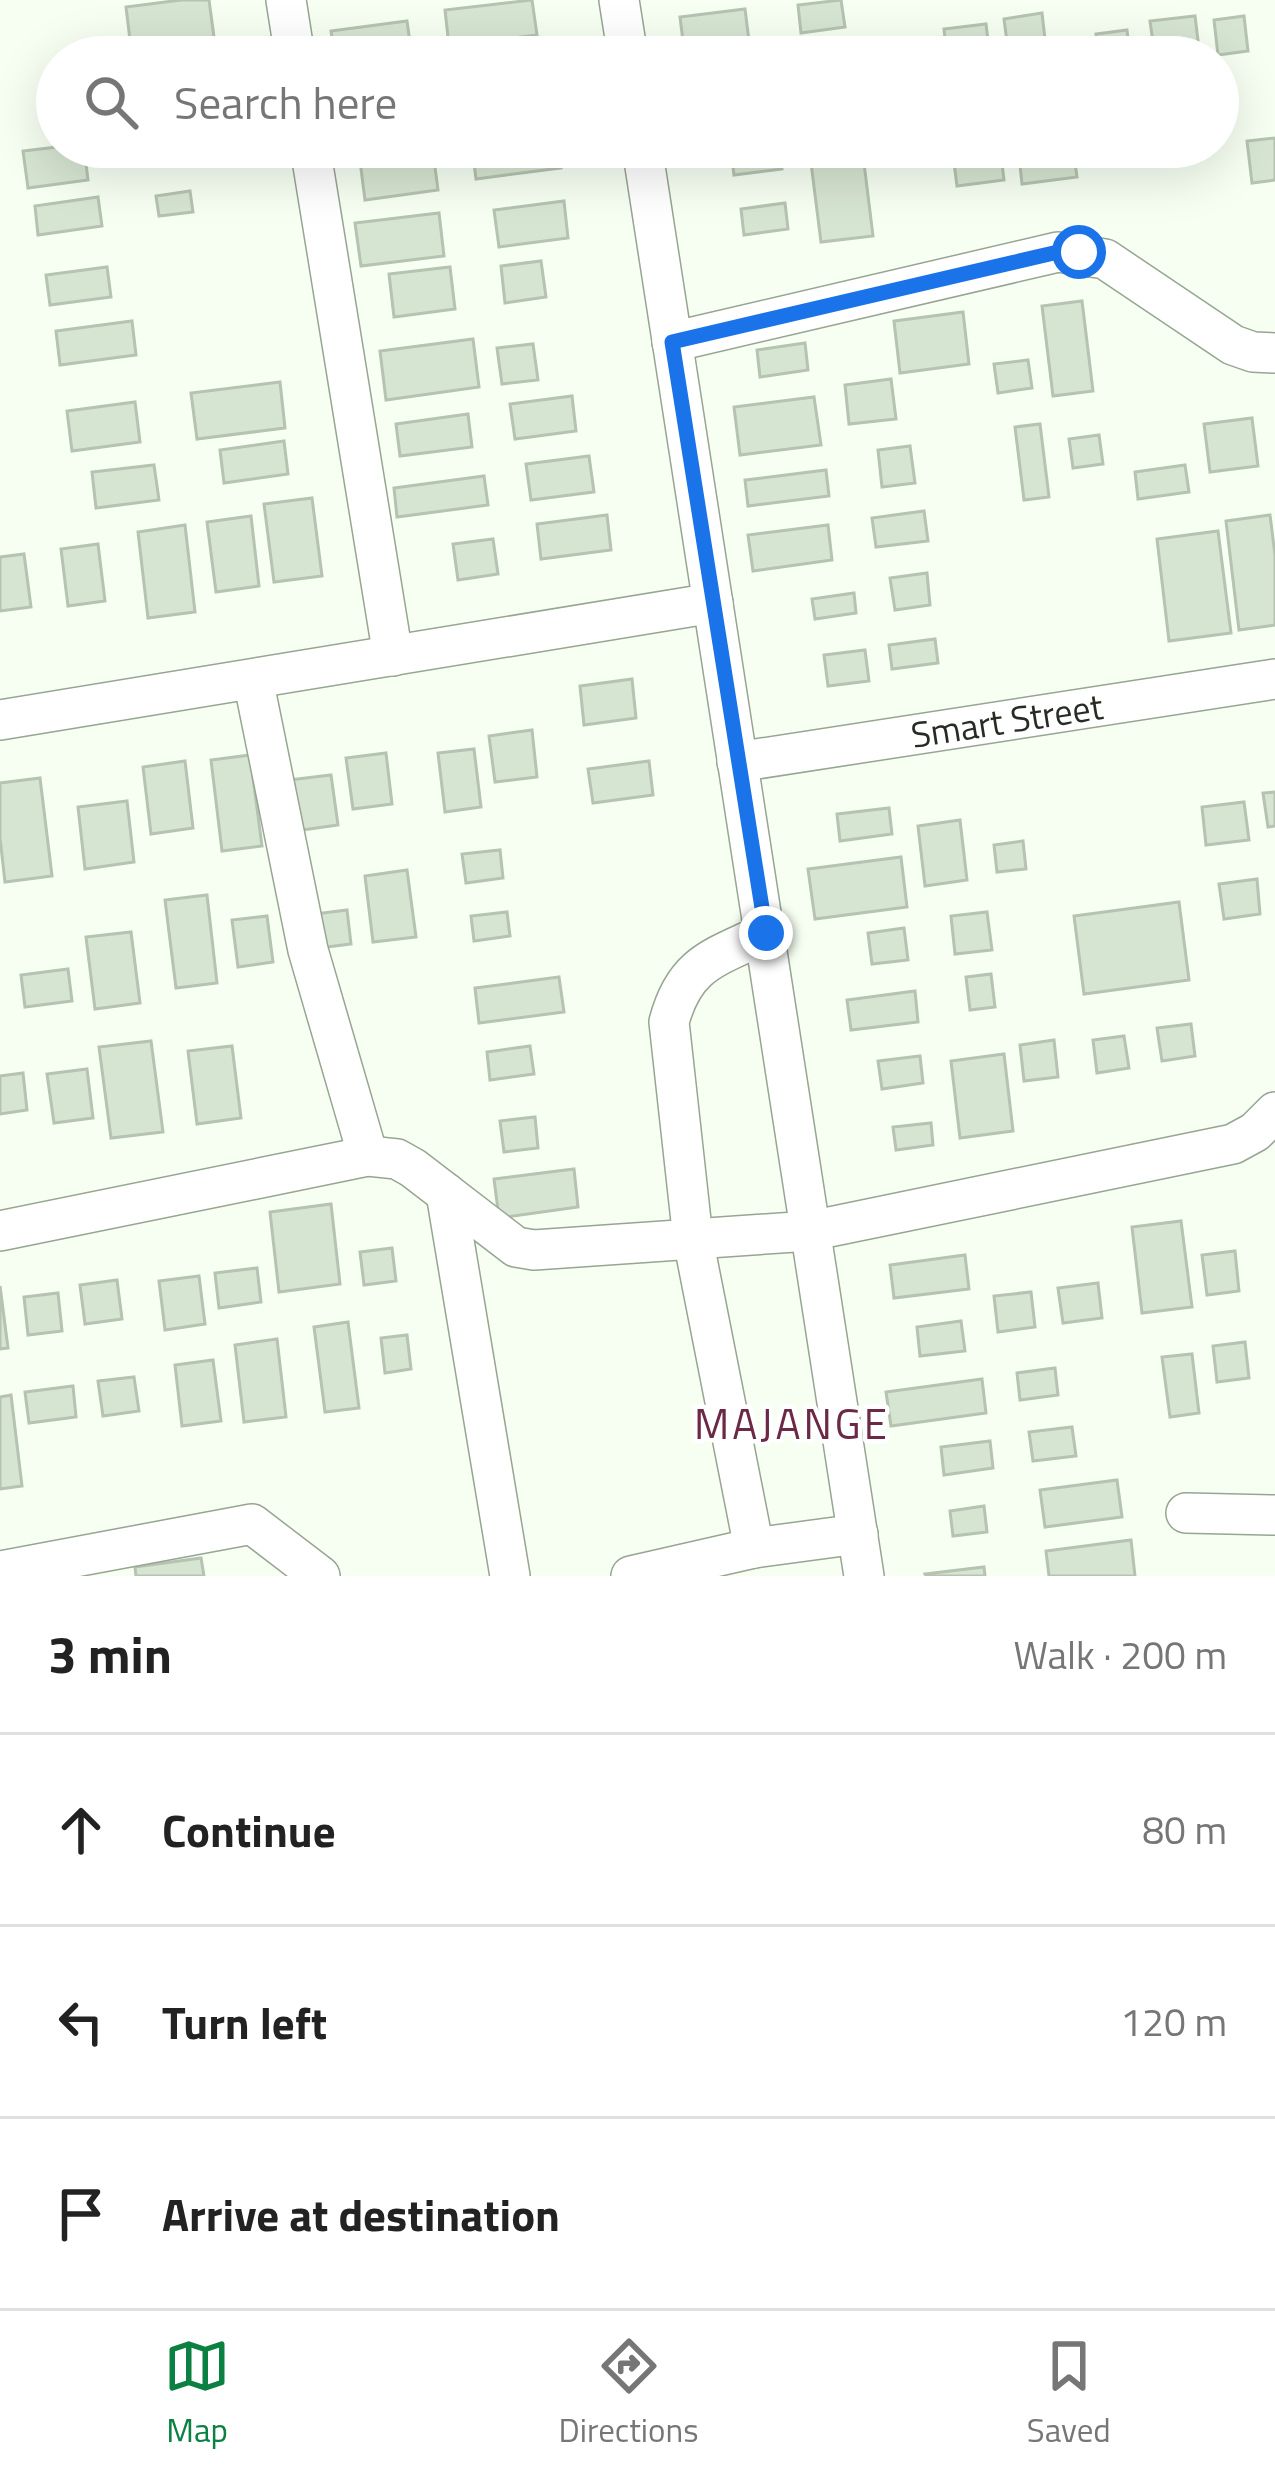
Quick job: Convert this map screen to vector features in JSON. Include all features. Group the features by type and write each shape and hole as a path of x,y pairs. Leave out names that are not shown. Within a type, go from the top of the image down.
{"street":[{"path":"286,0 292,36"},
{"path":"620,0 625,36"},
{"path":"313,168 393,656"},
{"path":"645,168 864,1576"},
{"path":"672,342 1058,252 1079,252 1105,259 1234,345 1275,353"},
{"path":"0,720 713,603"},
{"name":"Smart Street","path":"737,762 1275,679"},
{"path":"254,680 308,950 368,1156"},
{"path":"754,1548 693,1240 669,1022 677,990 702,965 766,933"},
{"path":"0,1231 368,1156 397,1159 517,1247 534,1250 811,1231 1233,1144 1255,1132 1275,1112"},
{"path":"446,1193 510,1576"},
{"path":"1186,1513 1275,1514"},
{"path":"0,1571 252,1524 320,1576"},
{"path":"631,1576 754,1548 858,1534"}],"building":[{"path":"209,0 214,36 130,36 126,7"},
{"path":"532,0 537,35 448,36 445,10"},
{"path":"841,0 845,27 801,33 798,5"},
{"path":"745,9 748,36 682,36 680,17"},
{"path":"1042,13 1045,36 1006,36 1004,19"},
{"path":"1195,16 1197,36 1152,36 1150,21"},
{"path":"1244,16 1248,51 1239,52 1239,36 1216,36 1214,20"},
{"path":"407,21 409,36 332,36 331,31"},
{"path":"986,24 987,36 945,36 944,29"},
{"path":"1127,30 1128,36 1096,36"},
{"path":"1275,138 1275,180 1252,183 1247,141"},
{"path":"36,149 36,168 87,168 88,180 28,188 23,151"},
{"path":"361,168 435,168 438,190 365,200"},
{"path":"475,168 561,168 476,179"},
{"path":"733,168 782,169 734,175"},
{"path":"812,168 865,168 873,236 821,242"},
{"path":"955,168 1003,168 1004,180 957,186"},
{"path":"1020,168 1076,168 1077,177 1022,184"},
{"path":"190,191 193,212 159,216 156,196"},
{"path":"98,197 102,226 38,235 35,206"},
{"path":"564,201 568,238 499,247 494,210"},
{"path":"785,203 788,229 744,235 741,209"},
{"path":"439,213 444,256 361,266 355,223"},
{"path":"541,261 546,297 505,303 501,266"},
{"path":"107,267 111,297 50,305 46,275"},
{"path":"450,267 455,309 394,317 389,274"},
{"path":"1082,301 1093,391 1053,396 1042,306"},
{"path":"963,312 969,364 900,373 894,321"},
{"path":"132,321 136,355 60,365 56,331"},
{"path":"473,339 479,387 386,400 380,351"},
{"path":"805,343 808,370 760,377 757,350"},
{"path":"533,344 538,380 502,384 497,348"},
{"path":"1028,360 1032,388 998,393 994,364"},
{"path":"891,379 896,419 849,424 845,385"},
{"path":"280,382 285,428 197,439 191,393"},
{"path":"572,396 576,431 515,439 510,404"},
{"path":"814,397 821,445 740,455 734,407"},
{"path":"135,402 140,442 72,451 67,411"},
{"path":"468,414 472,447 400,456 396,424"},
{"path":"1252,418 1258,466 1210,472 1204,424"},
{"path":"1040,424 1049,497 1024,500 1015,427"},
{"path":"1099,435 1103,464 1073,468 1069,439"},
{"path":"284,441 288,474 224,483 220,450"},
{"path":"910,446 915,483 882,487 878,450"},
{"path":"589,456 594,492 531,500 526,464"},
{"path":"154,465 159,500 96,508 92,472"},
{"path":"1185,465 1189,492 1138,499 1135,472"},
{"path":"826,470 829,496 748,506 745,480"},
{"path":"484,476 488,505 397,517 394,488"},
{"path":"312,498 322,576 274,582 264,504"},
{"path":"924,511 928,541 876,547 872,518"},
{"path":"607,515 611,550 541,559 537,524"},
{"path":"1270,515 1275,625 1239,630 1226,521"},
{"path":"251,516 259,586 216,592 207,522"},
{"path":"185,525 195,612 148,618 138,532"},
{"path":"828,525 832,560 753,571 748,535"},
{"path":"1218,531 1231,633 1169,641 1157,539"},
{"path":"493,539 498,574 458,580 453,544"},
{"path":"98,544 105,601 68,606 61,549"},
{"path":"24,554 31,607 0,611 0,557"},
{"path":"927,573 930,605 895,610 890,578"},
{"path":"854,593 856,613 815,619 812,599"},
{"path":"935,639 938,663 892,669 889,645"},
{"path":"865,650 869,681 828,686 824,655"},
{"path":"632,679 636,718 584,725 580,686"},
{"path":"532,730 537,777 495,782 489,736"},
{"path":"474,749 481,807 445,812 438,753"},
{"path":"386,753 392,804 353,809 346,758"},
{"path":"250,755 262,846 222,851 211,760"},
{"path":"185,761 193,828 151,834 143,767"},
{"path":"649,761 653,795 593,803 588,769"},
{"path":"331,775 338,825 295,831 289,780"},
{"path":"40,778 52,876 5,882 0,783"},
{"path":"1275,792 1275,826 1268,827 1263,793"},
{"path":"127,801 134,862 85,869 78,807"},
{"path":"1244,802 1249,840 1206,845 1202,807"},
{"path":"889,808 892,834 840,841 837,814"},
{"path":"960,820 967,880 925,886 918,826"},
{"path":"1023,841 1026,869 997,872 994,845"},
{"path":"500,850 503,878 466,883 462,854"},
{"path":"901,857 907,907 815,919 808,869"},
{"path":"407,870 416,937 373,942 365,876"},
{"path":"1257,879 1260,914 1224,919 1219,884"},
{"path":"207,895 217,983 176,988 165,900"},
{"path":"1179,902 1189,980 1084,994 1074,916"},
{"path":"347,910 351,944 319,948 315,914"},
{"path":"507,912 510,936 474,941 471,916"},
{"path":"987,912 992,950 955,954 951,916"},
{"path":"267,916 273,962 238,967 232,920"},
{"path":"904,928 908,960 872,964 868,933"},
{"path":"131,932 140,1003 95,1009 86,937"},
{"path":"68,969 72,1001 25,1007 21,975"},
{"path":"991,974 995,1007 970,1010 966,977"},
{"path":"559,977 564,1012 479,1023 475,988"},
{"path":"915,991 918,1022 851,1030 847,1000"},
{"path":"1191,1024 1195,1056 1162,1061 1157,1028"},
{"path":"1124,1036 1129,1068 1097,1073 1093,1040"},
{"path":"1054,1040 1058,1077 1024,1081 1020,1045"},
{"path":"151,1041 163,1132 111,1138 99,1047"},
{"path":"232,1046 241,1118 197,1124 188,1051"},
{"path":"530,1046 534,1074 490,1080 487,1052"},
{"path":"1004,1054 1013,1131 960,1138 951,1061"},
{"path":"920,1056 923,1083 882,1089 878,1061"},
{"path":"87,1069 93,1118 54,1123 47,1074"},
{"path":"23,1073 27,1110 0,1114 0,1076"},
{"path":"535,1117 538,1148 504,1152 500,1121"},
{"path":"931,1123 933,1145 896,1150 893,1127"},
{"path":"574,1169 578,1207 499,1218 494,1179"},
{"path":"331,1204 340,1284 279,1292 270,1212"},
{"path":"1181,1221 1192,1307 1142,1313 1132,1227"},
{"path":"392,1248 396,1281 364,1285 360,1252"},
{"path":"1235,1251 1239,1291 1207,1295 1202,1255"},
{"path":"965,1255 969,1289 894,1298 890,1265"},
{"path":"257,1268 261,1302 219,1308 215,1273"},
{"path":"199,1276 205,1324 165,1330 159,1281"},
{"path":"117,1280 122,1319 85,1324 80,1285"},
{"path":"1098,1283 1102,1318 1063,1323 1058,1288"},
{"path":"0,1286 8,1348 0,1349"},
{"path":"1031,1292 1035,1327 998,1332 994,1296"},
{"path":"58,1293 62,1331 28,1335 24,1297"},
{"path":"961,1321 965,1351 920,1356 917,1327"},
{"path":"348,1322 359,1408 325,1412 314,1327"},
{"path":"407,1335 411,1369 385,1373 381,1338"},
{"path":"277,1339 286,1417 244,1422 235,1345"},
{"path":"1245,1342 1249,1378 1217,1382 1213,1346"},
{"path":"1192,1354 1199,1413 1170,1417 1162,1357"},
{"path":"213,1360 221,1421 182,1426 175,1365"},
{"path":"1055,1368 1058,1395 1020,1400 1017,1373"},
{"path":"134,1377 139,1411 103,1416 98,1381"},
{"path":"982,1379 986,1413 891,1426 886,1392"},
{"path":"73,1386 76,1417 29,1423 25,1392"},
{"path":"11,1395 22,1486 0,1489 0,1397"},
{"path":"1072,1427 1076,1456 1033,1461 1029,1432"},
{"path":"990,1441 993,1468 944,1475 941,1447"},
{"path":"1117,1480 1122,1517 1045,1527 1040,1490"},
{"path":"984,1506 987,1532 953,1536 950,1511"},
{"path":"1131,1540 1135,1576 1049,1576 1046,1551"},
{"path":"201,1558 204,1576 136,1576 135,1567"},
{"path":"984,1567 985,1576 925,1574"}],"district":[{"name":"MAJANGE","path":"792,1424"}],"route":[{"path":"766,933 672,342 1058,252 1079,252"}]}
